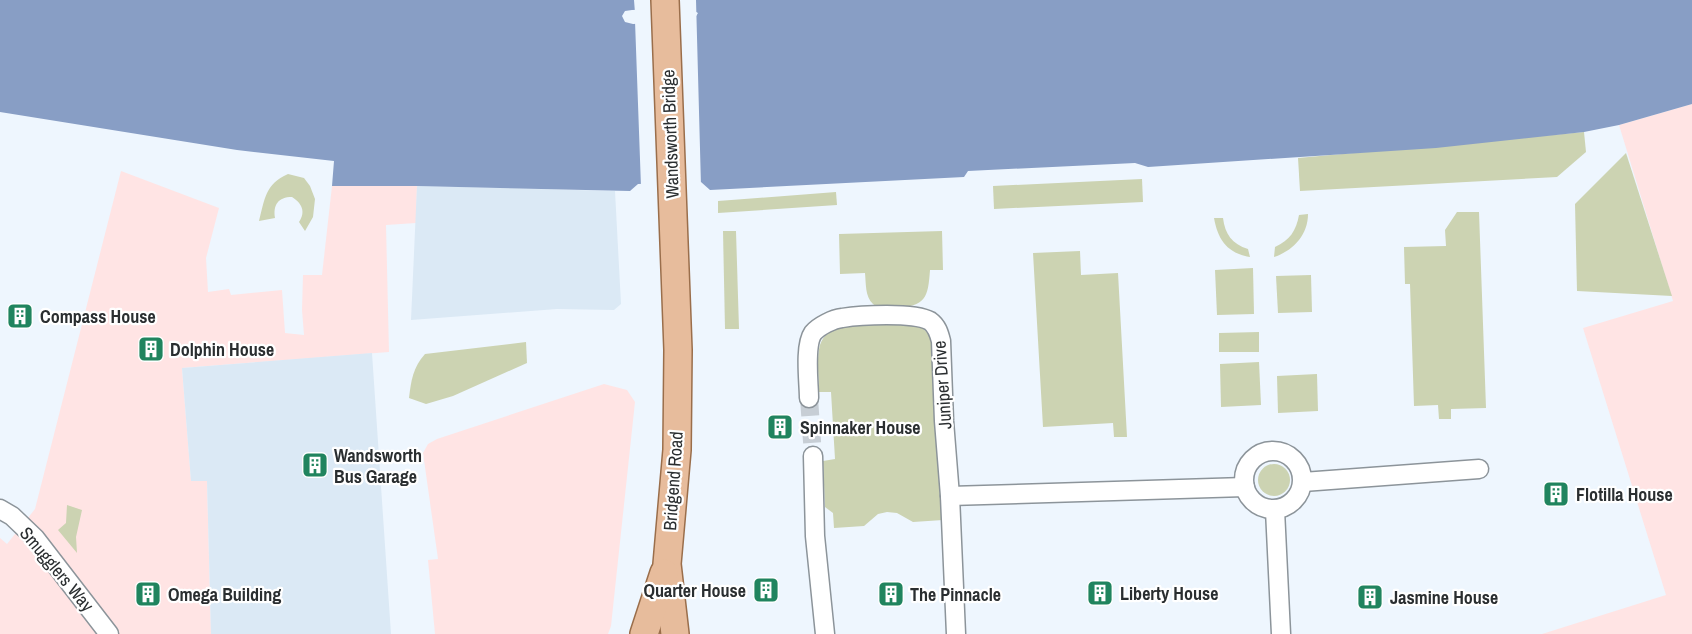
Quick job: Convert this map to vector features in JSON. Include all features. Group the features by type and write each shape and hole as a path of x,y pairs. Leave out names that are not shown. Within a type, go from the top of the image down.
{"main road":[{"name":"Wandsworth Bridge","path":"665,0 678,398"},
{"name":"Bridgend Road","path":"675,634 667,564 674,492 678,398"},
{"name":"Bridgend Road","path":"644,634 667,564"}],"street":[{"name":"Juniper Drive","path":"809,398 809,346 813,334 825,324 840,318 911,315 932,322 938,330 941,341 956,634"},
{"path":"1273,451 1291,457 1298,464 1303,482 1297,498 1284,508 1275,510 1267,509 1252,501 1245,487 1246,470 1250,462 1257,456 1273,451"},
{"path":"813,456 815,536 825,634"},
{"path":"1303,482 1479,469"},
{"path":"950,496 1245,487"},
{"name":"Smugglers Way","path":"0,509 12,516 35,538 109,634"},
{"path":"1275,510 1282,633"}],"shaded area":[{"path":"1692,104 1692,634 1542,634 1666,595 1583,328 1673,301 1619,125"},
{"path":"121,171 219,208 206,258 208,292 229,289 231,295 282,290 285,333 304,335 303,275 322,275 332,186 417,186 416,223 386,225 389,352 182,368 191,480 207,481 211,634 0,634 0,538 7,544 35,509"},
{"path":"417,186 615,191 621,304 614,310 557,309 411,320"},
{"name":"Wandsworth Bus Garage","path":"372,353 391,634 211,634 207,481 191,481 182,368"},
{"path":"604,384 627,390 635,402 611,626 608,634 435,634 428,560 438,559 423,453 428,444 437,439"}],"green space":[{"path":"1584,132 1586,152 1557,177 1300,191 1298,158"},
{"path":"1626,153 1672,296 1577,291 1575,204"},
{"path":"288,174 304,178 315,199 313,217 305,231 299,222 302,208 292,197 283,198 277,203 275,218 259,221 270,187"},
{"path":"1142,179 1143,202 994,209 993,186"},
{"path":"836,192 837,205 718,213 718,201"},
{"path":"1457,212 1479,212 1486,408 1451,409 1451,419 1439,419 1438,405 1414,406 1410,284 1405,284 1404,247 1446,246 1445,230"},
{"path":"1308,214 1305,229 1298,241 1287,251 1274,257 1275,247 1292,234 1299,215"},
{"path":"1214,218 1223,218 1230,238 1248,249 1250,257 1235,252 1225,244 1218,233"},
{"path":"723,231 736,231 739,329 725,329"},
{"path":"942,231 943,270 930,270 926,294 923,299 913,305 895,308 878,307 869,298 865,273 840,274 839,234"},
{"path":"1080,251 1081,275 1118,273 1127,437 1114,437 1113,423 1043,427 1033,253"},
{"path":"1253,268 1254,314 1217,315 1215,270"},
{"path":"1311,275 1312,312 1278,313 1276,276"},
{"path":"910,322 926,331 935,348 943,520 913,522 897,513 887,512 878,514 864,526 834,528 833,513 825,507 823,461 835,459 831,392 819,392 820,345 825,336 834,329 846,325"},
{"path":"1259,332 1259,352 1219,352 1219,333"},
{"path":"526,342 527,363 453,396 426,404 409,398 415,369 425,354"},
{"path":"1259,362 1261,405 1221,407 1220,364"},
{"path":"1317,374 1318,411 1278,413 1277,376"},
{"path":"1274,464 1285,469 1290,480 1285,491 1274,496 1263,491 1258,480 1263,469"},
{"path":"67,505 82,510 76,537 77,553 58,530 66,523"}],"water":[{"path":"0,0 1692,0 1692,104 1619,125 1584,132 1436,148 1148,167 1135,163 968,171 964,177 710,190 701,182 638,184 630,191 332,186 334,161 237,150 0,112","holes":["689,8 698,13 690,21 633,24 625,22 622,16 625,11 632,10"]}],"pier":[{"path":"634,0 696,0 701,186 641,187 635,21 689,18 694,14 689,11 635,13"}],"tunnel":[{"path":"809,398 813,456"}],"place":[{"name":"Compass House","path":"20,316"},
{"name":"Dolphin House","path":"151,349"},
{"name":"Spinnaker House","path":"780,427"},
{"name":"Wandsworth Bus Garage","path":"315,465"},
{"name":"Flotilla House","path":"1556,494"},
{"name":"Quarter House","path":"766,590"},
{"name":"Liberty House","path":"1100,593"},
{"name":"Omega Building","path":"148,594"},
{"name":"The Pinnacle","path":"891,594"},
{"name":"Jasmine House","path":"1370,597"}]}
